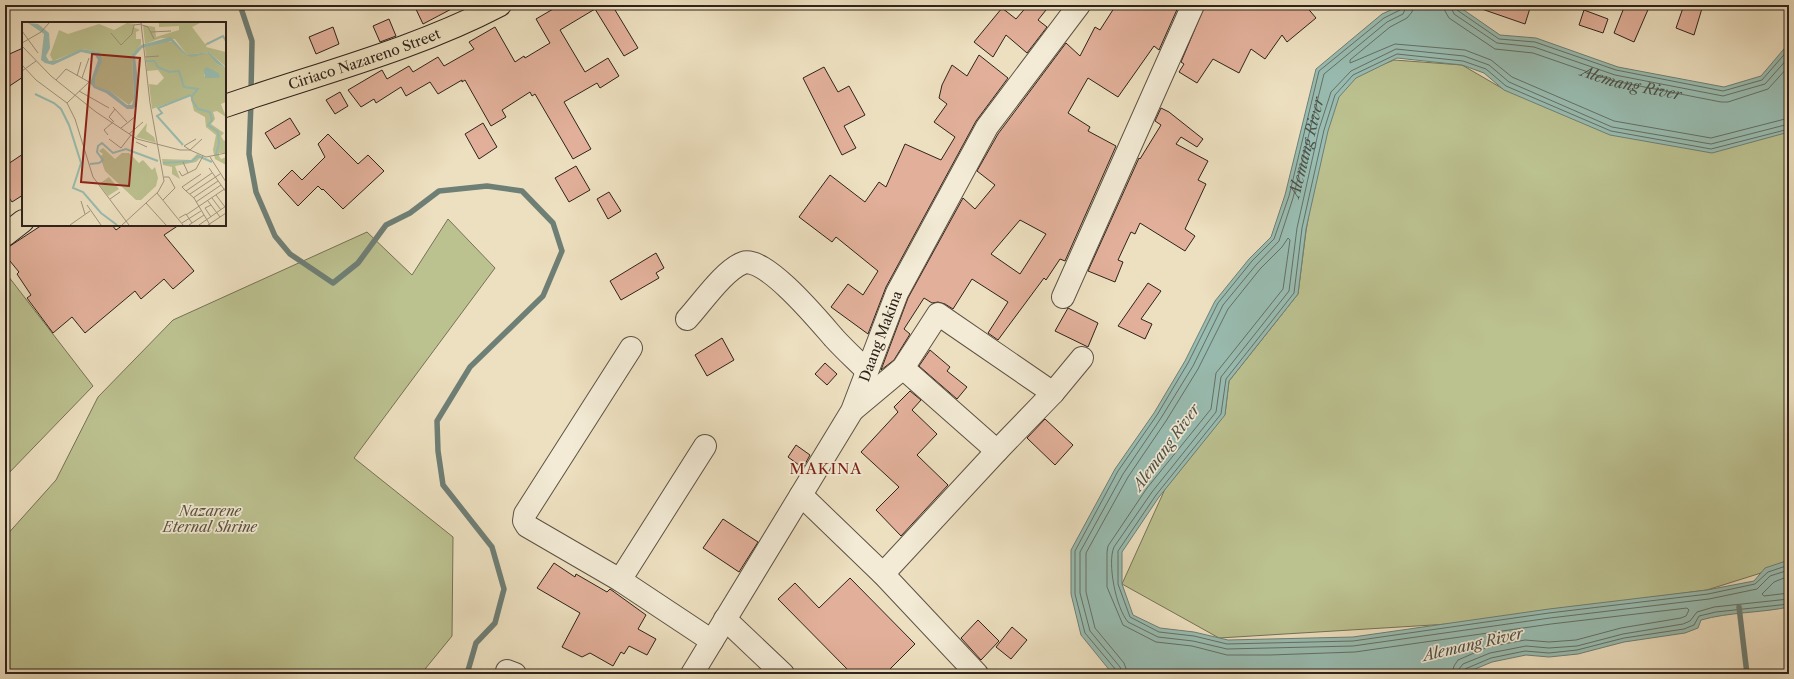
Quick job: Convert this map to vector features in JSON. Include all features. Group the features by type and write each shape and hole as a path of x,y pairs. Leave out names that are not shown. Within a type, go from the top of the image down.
{"main road":[{"name":"Ciriaco Nazareno Street","path":"231,104 383,53 471,20 500,5"},
{"path":"5,236 22,222"}],"street":[{"name":"Daang Makina","path":"692,674 852,411 897,293 987,127 1079,5"},
{"path":"1064,297 1193,5"},
{"path":"687,320 726,275 742,263 750,262 759,265 796,297 867,371"},
{"path":"852,411 903,368 938,314 1053,393"},
{"path":"631,348 525,514 524,521 527,526 620,580 712,641"},
{"path":"883,574 997,450 1053,393 1082,358"},
{"path":"903,368 997,450"},
{"path":"620,580 706,446"},
{"path":"801,495 883,574 977,674"},
{"path":"725,620 783,674"}],"green space":[{"path":"1394,60 1462,65 1505,90 1789,132 1789,561 1761,573 1707,590 1449,624 1219,638 1122,584 1165,489 1225,414 1229,381 1298,294 1306,231 1331,85"},
{"name":"Nazarene Eternal Shrine","path":"448,219 495,268 354,458 453,537 452,636 421,674 5,674 5,537 56,480 98,397 173,320 367,232 412,275"},
{"path":"5,272 93,386 5,477"}],"water":[{"name":"Alemang River","path":"1402,5 1458,6 1500,35 1536,38 1618,67 1724,87 1761,76 1789,43 1789,132 1712,153 1610,135 1504,90 1484,73 1462,65 1397,58 1356,78 1339,97 1328,131 1306,229 1298,294 1229,381 1225,415 1159,497 1122,552 1122,584 1133,615 1160,628 1194,632 1228,640 1353,637 1549,609 1707,590 1754,581 1765,568 1789,560 1789,607 1712,617 1701,620 1698,628 1685,633 1624,642 1578,654 1549,657 1526,655 1492,662 1463,674 1116,674 1111,672 1081,635 1071,594 1071,550 1115,469 1154,413 1185,361 1215,301 1249,259 1271,237 1285,195 1316,69 1382,14"}],"building":[{"path":"414,5 459,5 423,24"},
{"path":"560,5 612,5 638,48 624,56 595,9 560,30 585,72 608,58 619,76 600,88 597,83 564,102 591,149 573,159 535,94 532,96 530,92 502,110 506,117 491,126 465,80 462,82 462,80 438,94 430,82 406,96 401,87 376,103 374,99 361,107 348,90 382,70 387,79 409,66 413,72 438,57 444,66 474,49 469,42 495,27 515,62 524,56 525,58 550,43 536,19"},
{"path":"1028,5 1050,5 1038,20 1047,27 1027,53 1006,35 993,57 974,42 1002,8 1016,19"},
{"path":"1116,5 1179,5 1159,50 1154,46 1118,97 1088,78 1068,113 1090,127 1088,131 1116,146 1065,261 1060,259 1046,280 1044,278 998,340 988,333 1008,302 972,279 953,309 938,302 932,303 924,298 904,329 910,334 894,360 881,370 908,298 963,198 975,209 995,185 977,171 998,134 1066,43 1080,56 1095,27 1100,30","holes":["1020,220 1046,234 1020,274 991,254"]},
{"path":"1205,5 1305,5 1316,18 1287,42 1282,35 1265,59 1251,49 1239,73 1213,59 1197,83 1179,72 1184,64 1181,62"},
{"path":"1476,5 1531,5 1525,24 1476,7"},
{"path":"1625,5 1650,5 1634,42 1614,33"},
{"path":"1684,5 1703,5 1694,35 1676,28"},
{"path":"1584,10 1608,19 1603,33 1579,25"},
{"path":"389,19 396,36 380,42 373,26"},
{"path":"333,27 339,44 316,54 309,37"},
{"path":"22,48 22,78 5,89 5,56"},
{"path":"979,55 1008,78 976,121 886,287 868,334 831,307 848,284 863,295 878,271 836,237 832,242 799,217 830,175 865,202 879,182 886,187 905,144 941,160 955,137 934,122 947,104 939,98 942,85 952,65 967,76"},
{"path":"824,67 838,92 849,86 865,115 844,126 856,148 842,155 803,78"},
{"path":"340,92 348,106 335,114 326,100"},
{"path":"1161,108 1169,112 1203,139 1197,147 1181,137 1176,144 1208,161 1198,180 1206,184 1185,229 1195,236 1185,251 1140,223 1135,234 1131,232 1118,260 1123,262 1115,282 1088,271 1139,158 1140,159 1161,125 1155,121"},
{"path":"290,118 300,134 275,149 265,133"},
{"path":"483,123 497,147 479,159 465,134"},
{"path":"328,134 358,164 368,155 384,171 343,209 318,186 298,206 278,184 292,170 302,180 325,157 318,144"},
{"path":"22,155 22,196 12,202 5,192 5,166"},
{"path":"576,166 590,190 569,202 555,178"},
{"path":"609,192 621,211 608,219 597,199"},
{"path":"40,226 113,226 116,230 122,226 178,226 164,235 194,271 173,289 164,279 141,299 135,291 85,333 72,317 53,333 27,298 31,295 17,274 19,272 5,255 5,250"},
{"path":"656,253 664,268 656,273 659,278 621,300 610,281"},
{"path":"1148,283 1161,291 1141,319 1152,324 1145,339 1118,326"},
{"path":"1068,308 1098,323 1088,347 1055,331"},
{"path":"722,338 734,360 707,376 695,355"},
{"path":"930,350 950,367 947,371 967,387 957,399 919,366"},
{"path":"825,363 837,374 827,385 815,374"},
{"path":"910,391 921,400 912,410 937,434 917,455 948,485 901,536 876,510 899,487 861,452 898,412 894,407"},
{"path":"1045,419 1073,445 1055,465 1027,438"},
{"path":"796,445 810,455 803,468 788,457"},
{"path":"723,519 758,542 739,572 703,548"},
{"path":"554,563 575,577 576,574 607,592 610,589 646,615 638,629 656,639 647,655 629,646 624,654 621,652 613,666 590,653 582,657 562,647 580,613 537,588"},
{"path":"850,578 915,644 885,674 852,674 778,599 795,583 819,608"},
{"path":"978,620 999,641 981,660 961,638"},
{"path":"1012,627 1027,640 1011,659 996,647"}],"waterway":[{"path":"240,5 252,41 251,93"},
{"path":"251,103 249,154 256,192 275,236 290,254 333,283 358,263 386,225 410,213 439,191 487,186 522,191 553,223 562,251 543,296 470,367 437,421 438,451 443,485 492,547 504,589 495,623 476,643 467,674"},
{"path":"1739,607 1747,674"}],"district":[{"name":"MAKINA","path":"826,468"}]}
